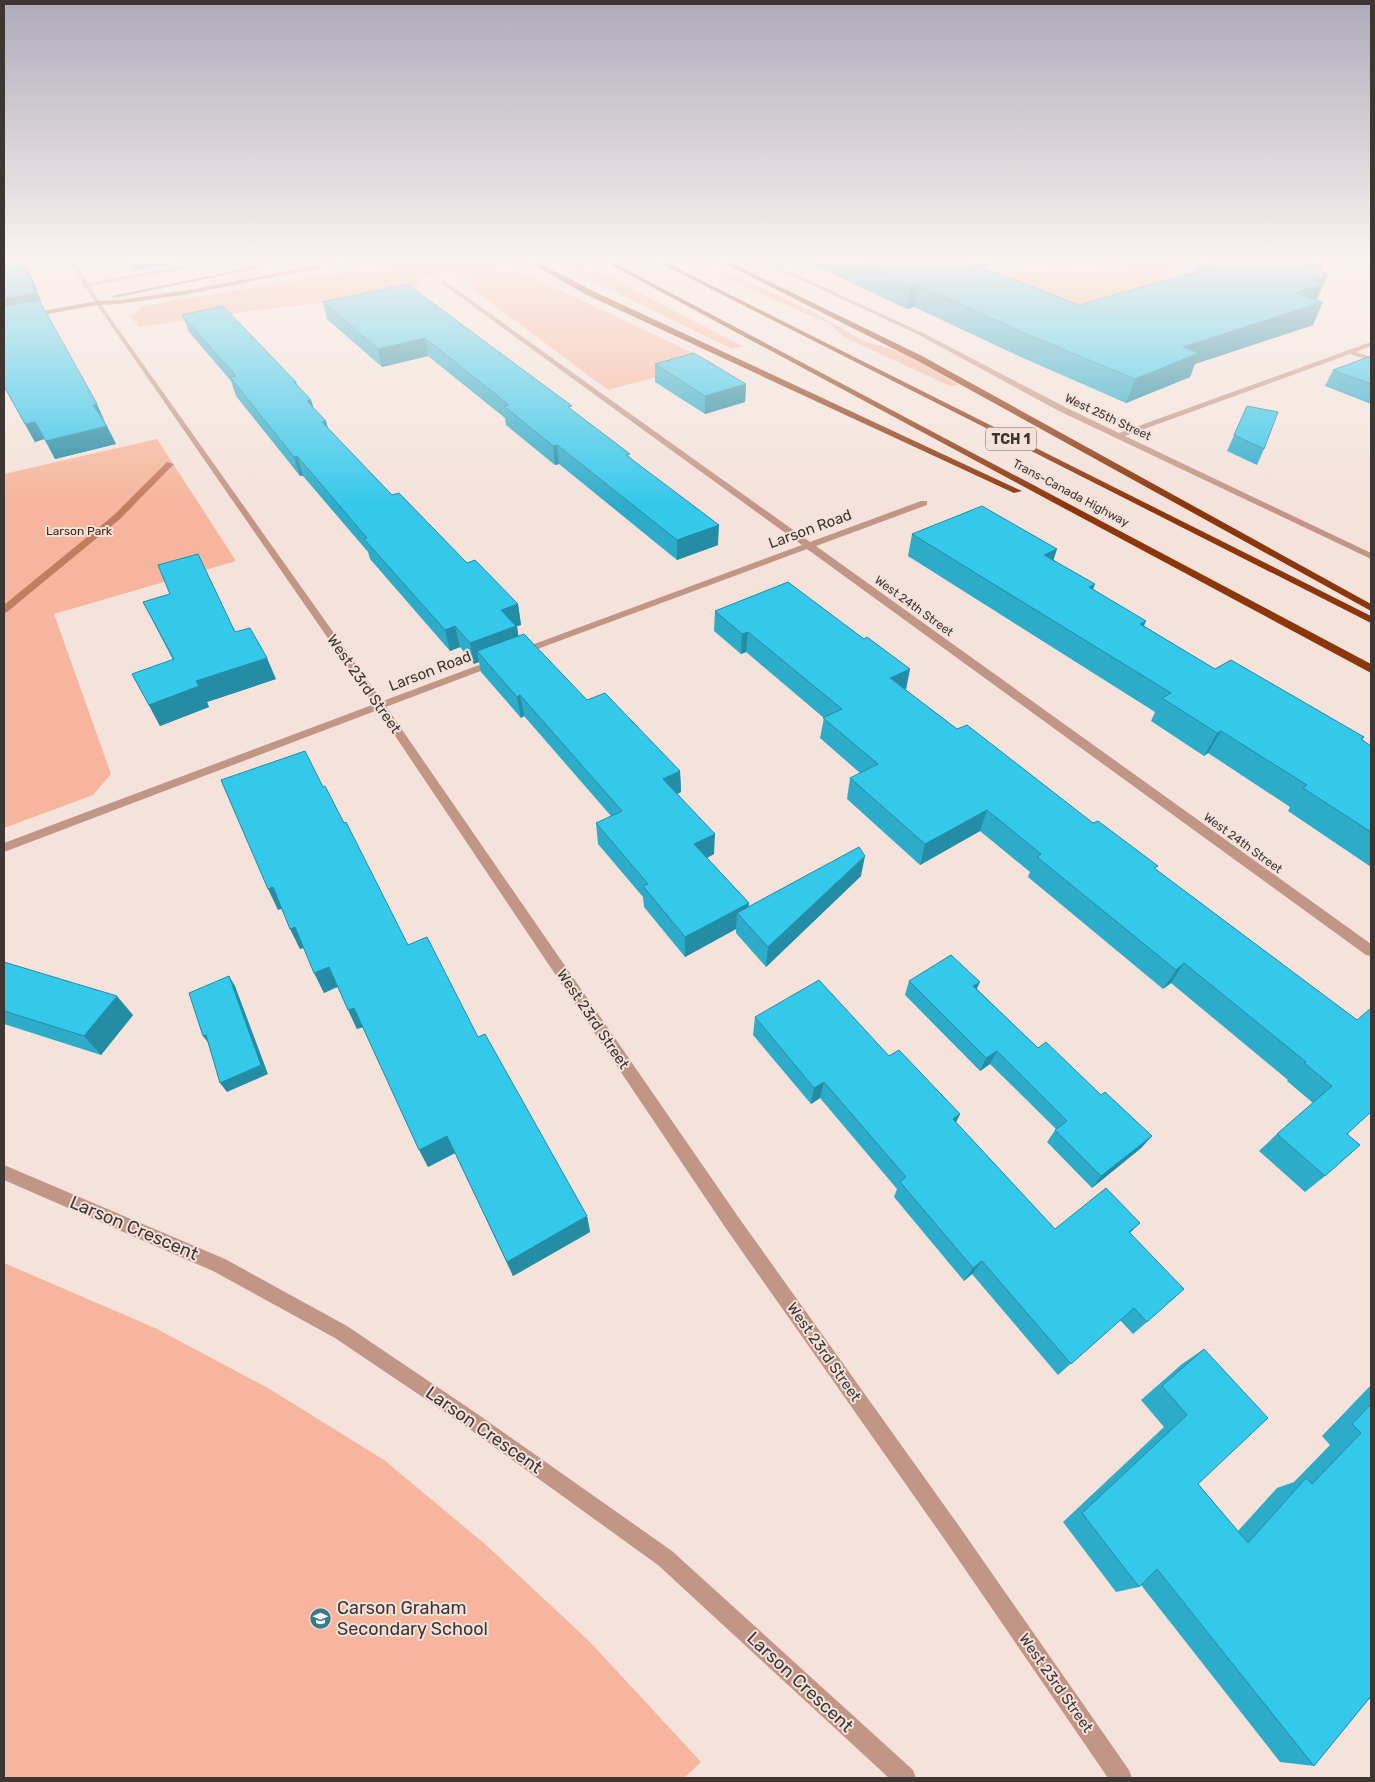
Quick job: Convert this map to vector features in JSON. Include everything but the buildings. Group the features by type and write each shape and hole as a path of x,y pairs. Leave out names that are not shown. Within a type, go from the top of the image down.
{"highway":[{"path":"691,340 1188,572"},
{"name":"Trans-Canada Highway","path":"754,340 1371,669"},
{"name":"Trans-Canada Highway","path":"817,340 1371,620"},
{"path":"883,340 919,358 1371,608"}],"street":[{"name":"West 23rd Street","path":"123,340 380,706 728,1216 952,1533 1121,1778"},
{"name":"West 24th Street","path":"524,340 1371,951"},
{"name":"West 25th Street","path":"932,340 1062,409 1122,435 1371,556"},
{"path":"1122,435 1371,344"},
{"path":"1350,352 1371,359"},
{"name":"Larson Road","path":"4,848 510,656 924,503"},
{"name":"Larson Crescent","path":"4,1172 219,1265 341,1332 470,1418 665,1558 905,1778"}],"green space":[{"path":"541,340 666,340 712,362 608,390"},
{"path":"714,340 731,340 742,346 732,349"},
{"path":"851,340 863,340 903,353 959,385 950,386"},
{"name":"Larson Park","path":"157,439 236,561 54,614 111,774 93,795 4,828 4,474"},
{"name":"Carson Graham Secondary School","path":"4,1263 155,1328 268,1388 384,1460 486,1545 589,1641 701,1762 684,1778 4,1778"}],"waterway":[{"path":"4,610 117,517 170,464"}],"place":[{"name":"Carson Graham Secondary School","path":"321,1618"}]}
